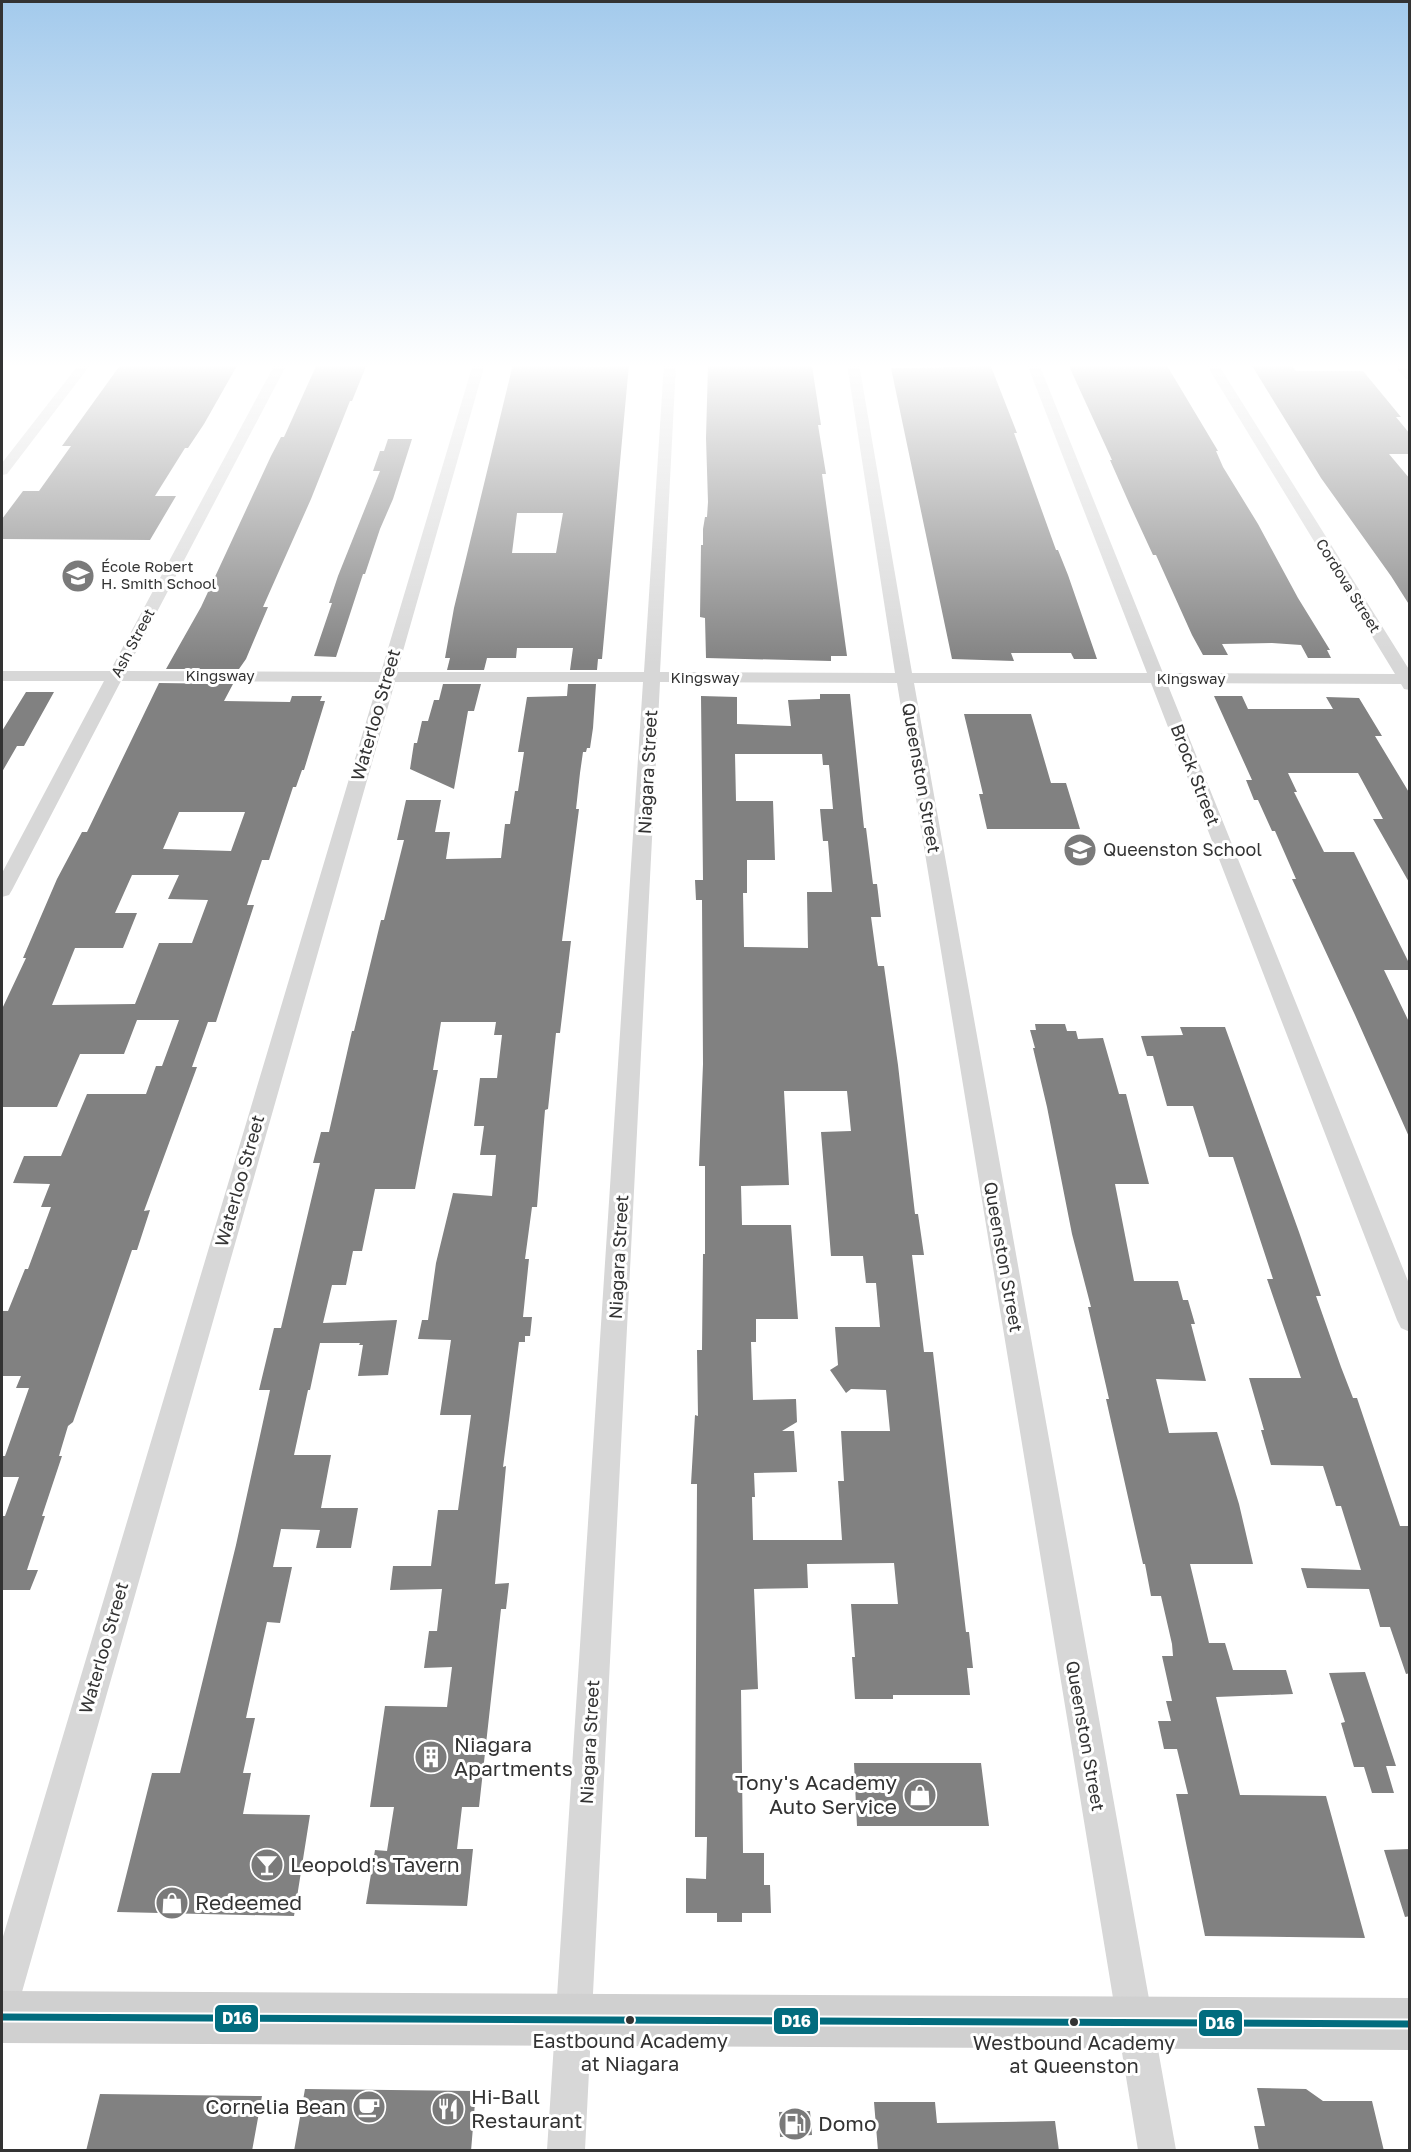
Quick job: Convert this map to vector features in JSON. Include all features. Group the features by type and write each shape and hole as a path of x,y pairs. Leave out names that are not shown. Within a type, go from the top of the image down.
{"main road":[{"path":"2,2017 1410,2024"}],"street":[{"name":"Ash Street","path":"2,890 228,464"},
{"name":"Waterloo Street","path":"2,1999 449,464"},
{"name":"Niagara Street","path":"566,2151 665,464"},
{"name":"Queenston Street","path":"869,464 904,679 1157,2151"},
{"name":"Brock Street","path":"1073,464 1410,1320"},
{"name":"Cordova Street","path":"1274,464 1408,681"},
{"name":"Kingsway","path":"2,676 1158,678 1408,681"}],"building":[{"path":"58,464 175,464 155,496 176,496 150,540 2,539 2,519 23,491 39,491"},
{"path":"267,464 325,464 263,607 268,607 246,659 239,669 166,669 201,607"},
{"path":"375,464 404,464 365,574 363,574 336,657 314,656 332,603 329,603 338,576 380,471 373,471"},
{"path":"489,464 620,464 602,659 598,659 597,670 570,670 573,648 517,648 516,658 487,658 484,670 447,670 450,658 445,658 454,608","holes":["517,513 563,513 556,553 512,553"]},
{"path":"707,464 824,464 826,474 822,474 847,656 831,656 831,661 706,658 705,618 700,617 701,545 703,545 703,529 708,502"},
{"path":"911,464 1025,464 1056,550 1058,550 1068,575 1097,659 1074,659 1071,653 1011,653 1014,661 952,659"},
{"path":"1112,464 1222,464 1330,650 1327,650 1331,658 1308,658 1301,645 1272,643 1222,644 1228,655 1203,655 1156,555 1153,555"},
{"path":"1313,464 1398,464 1410,479 1410,606 1391,576"},
{"path":"159,683 233,684 224,701 290,702 292,696 322,696 320,701 325,701 304,770 302,770 296,787 293,787 269,860 262,860 247,905 254,905 216,1022 208,1022 192,1067 197,1067 144,1211 150,1210 137,1250 132,1250 73,1422 68,1426 59,1456 62,1456 42,1516 45,1516 27,1570 38,1570 30,1590 2,1590 2,1516 5,1516 19,1477 2,1477 2,1456 5,1456 29,1388 16,1388 21,1376 2,1376 2,1311 8,1311 25,1269 28,1269 51,1207 41,1207 50,1184 13,1183 24,1156 61,1156 87,1094 146,1094 156,1066 162,1066 179,1020 137,1020 124,1054 80,1054 57,1107 2,1107 2,1009 26,958 23,958 57,879 82,832 87,832","holes":["179,812 245,812 231,851 163,849","132,875 179,875 168,899 208,900 192,943 159,943 135,1004 52,1005 75,948 123,948 137,913 115,913"]},
{"path":"443,684 481,684 474,711 468,711 454,789 410,769 414,743 417,743 422,721 428,721 434,700 439,700"},
{"path":"568,684 596,684 593,728 590,748 583,752 580,773 576,809 579,809 562,941 571,941 560,1033 556,1033 548,1109 545,1110 537,1207 532,1207 525,1259 529,1259 523,1317 532,1317 530,1336 525,1336 525,1342 519,1342 503,1467 506,1466 495,1584 509,1583 506,1609 501,1609 479,1807 462,1807 457,1849 473,1849 467,1906 366,1904 375,1850 387,1851 394,1807 370,1807 385,1706 447,1707 452,1667 424,1668 429,1631 437,1631 442,1589 390,1590 393,1566 431,1566 438,1510 458,1510 471,1415 440,1415 451,1340 418,1339 422,1320 428,1320 436,1263 453,1193 492,1196 496,1155 480,1155 484,1126 474,1126 480,1078 497,1078 502,1035 494,1035 496,1022 441,1022 433,1070 438,1070 415,1189 375,1189 362,1251 353,1251 346,1285 332,1285 323,1323 397,1320 388,1375 358,1376 363,1345 359,1345 360,1343 320,1343 294,1455 331,1455 321,1508 358,1508 351,1548 316,1548 320,1530 281,1529 273,1567 292,1567 280,1623 267,1622 246,1718 255,1718 243,1773 251,1773 243,1814 310,1815 294,1916 117,1912 152,1773 180,1773 236,1545 270,1390 259,1390 274,1328 281,1328 320,1163 313,1163 321,1132 329,1132 352,1031 354,1031 381,920 384,920 404,840 397,840 406,800 441,800 435,832 450,832 446,859 501,858 505,824 510,824 515,791 518,791 524,752 518,752 527,697 567,696"},
{"path":"26,692 54,692 24,746 17,746 2,772 2,731"},
{"path":"820,694 850,694 864,828 866,828 873,884 877,884 881,917 871,917 878,966 884,966 915,1214 918,1214 924,1255 912,1255 924,1352 933,1352 966,1632 969,1632 973,1668 967,1668 970,1695 893,1695 893,1699 855,1699 851,1604 898,1604 894,1563 807,1564 808,1588 754,1589 758,1689 741,1690 743,1853 764,1853 764,1885 770,1885 771,1913 742,1913 742,1922 717,1922 717,1913 686,1913 686,1878 706,1879 707,1837 695,1837 697,1484 691,1484 695,1415 698,1416 697,1350 702,1350 703,1254 705,1254 705,1166 699,1166 703,1064 702,900 696,900 695,880 703,880 701,696 737,697 737,724 791,726 788,700 820,699","holes":["735,754 822,754 823,765 829,765 833,809 820,809 823,841 828,841 832,892 807,892 808,948 744,947 743,893 747,893 747,860 775,860 773,801 736,801","784,1091 847,1091 851,1131 821,1132 831,1256 863,1256 866,1283 876,1283 880,1327 835,1327 838,1365 830,1370 846,1393 851,1389 886,1390 890,1431 841,1431 844,1481 838,1481 842,1540 753,1540 754,1473 797,1472 794,1431 782,1431 797,1422 796,1399 753,1400 751,1342 756,1342 756,1319 798,1319 791,1225 742,1225 741,1186 789,1185"]},
{"path":"1214,696 1242,696 1248,709 1333,709 1326,697 1359,698 1382,736 1375,736 1410,794 1410,884 1373,819 1383,819 1358,773 1288,773 1297,792 1294,792 1324,852 1354,852 1410,965 1410,970 1384,970 1410,1024 1410,1139 1292,879 1296,879 1275,831 1272,831 1258,800 1254,800 1246,780 1252,780"},
{"path":"964,714 1031,714 1051,783 1066,783 1080,829 987,829 979,794 983,794"},
{"path":"1035,1024 1065,1024 1067,1031 1076,1031 1078,1039 1103,1038 1119,1094 1126,1094 1149,1184 1115,1184 1134,1281 1178,1281 1183,1300 1188,1300 1195,1324 1191,1324 1206,1381 1156,1379 1169,1433 1217,1432 1239,1504 1253,1564 1190,1564 1209,1643 1225,1643 1233,1670 1286,1670 1293,1694 1216,1697 1240,1795 1326,1796 1365,1938 1205,1936 1176,1794 1188,1794 1177,1749 1164,1749 1158,1721 1171,1721 1166,1701 1172,1701 1162,1656 1173,1656 1172,1644 1161,1596 1151,1596 1106,1399 1109,1399 1088,1307 1091,1307 1072,1234 1033,1048 1035,1048 1030,1030 1036,1030"},
{"path":"1180,1027 1225,1027 1321,1296 1316,1296 1341,1367 1353,1398 1357,1398 1400,1526 1410,1526 1410,1673 1406,1674 1390,1627 1380,1627 1369,1589 1307,1588 1301,1568 1361,1570 1341,1506 1336,1506 1323,1466 1271,1465 1249,1378 1301,1378 1267,1279 1273,1279 1233,1157 1209,1157 1193,1106 1167,1106 1153,1056 1147,1056 1141,1036 1183,1035"},
{"path":"1365,1672 1396,1766 1386,1766 1394,1793 1372,1793 1364,1767 1354,1767 1341,1723 1345,1722 1329,1673"},
{"name":"Tony's Academy Auto Service","path":"854,1763 981,1763 989,1826 857,1826"},
{"path":"1410,1849 1410,1916 1405,1917 1384,1850"},
{"path":"1257,2088 1306,2089 1323,2101 1372,2101 1384,2151 1259,2151 1254,2126 1265,2126"},
{"path":"305,2089 476,2091 471,2151 294,2151"},
{"path":"100,2094 262,2096 252,2151 86,2151"},
{"path":"874,2102 935,2102 937,2123 1055,2121 1059,2151 878,2151"},
{"name":"Domo","path":"810,2111 812,2135 780,2137 779,2112"}],"transit line":[{"name":"D16","path":"2,2017 1410,2024"}],"place":[{"name":"École Robert H. Smith School","path":"78,576"},
{"name":"Queenston School","path":"1080,850"},
{"name":"Niagara Apartments","path":"431,1757"},
{"name":"Tony's Academy Auto Service","path":"920,1795"},
{"name":"Leopold's Tavern","path":"267,1865"},
{"name":"Redeemed","path":"172,1903"},
{"name":"Eastbound Academy at Niagara","path":"630,2020"},
{"name":"Westbound Academy at Queenston","path":"1074,2022"},
{"name":"Cornelia Bean","path":"369,2107"},
{"name":"Hi-Ball Restaurant","path":"448,2109"},
{"name":"Domo","path":"795,2124"}]}
